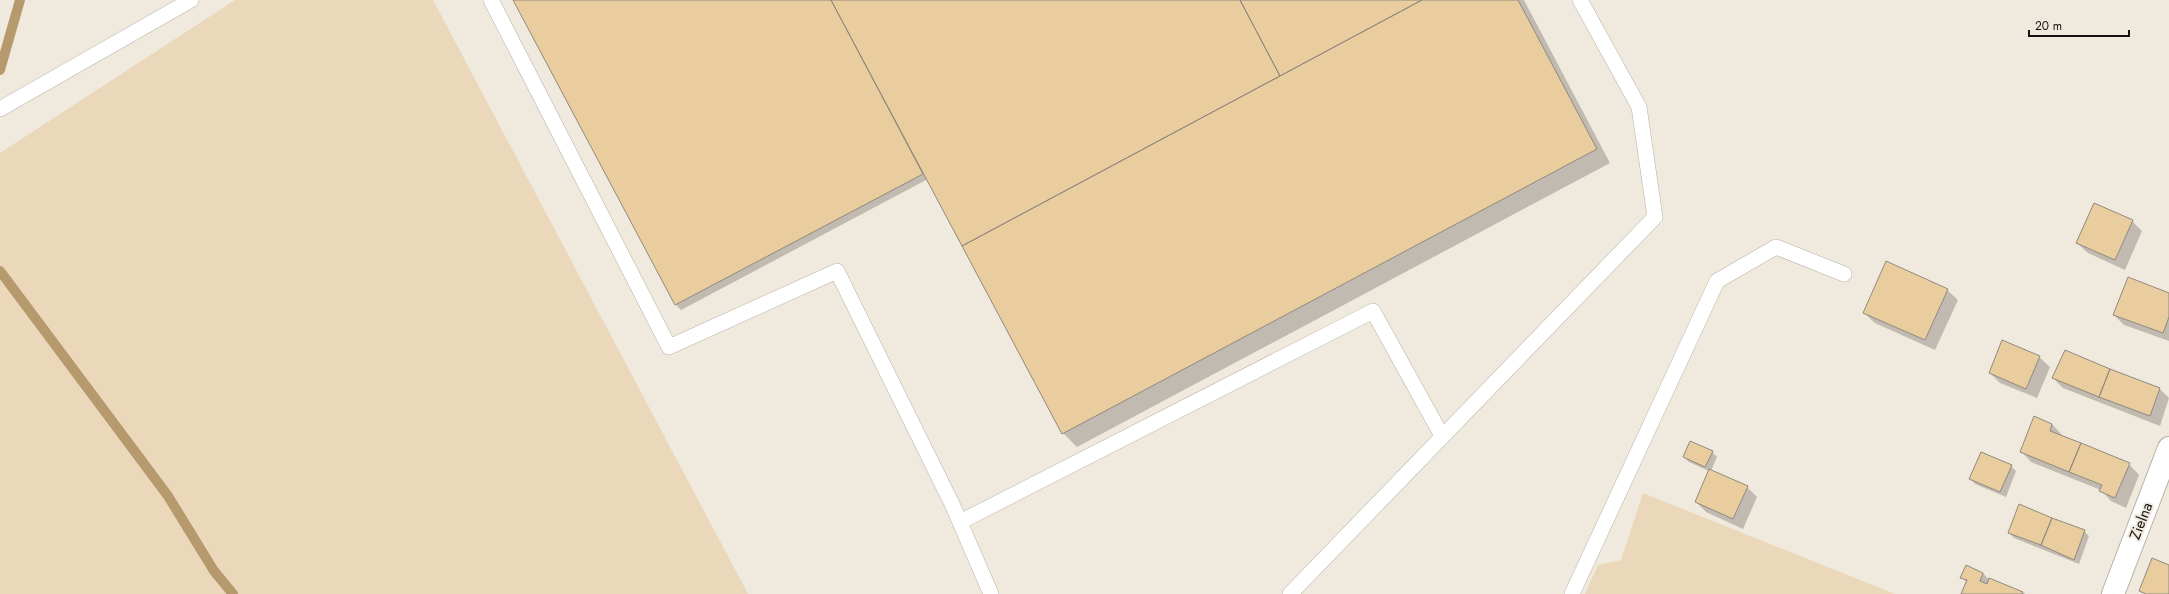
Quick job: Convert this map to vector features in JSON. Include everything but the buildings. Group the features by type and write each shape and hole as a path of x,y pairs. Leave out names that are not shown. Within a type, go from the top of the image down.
{"street":[{"name":"Zielna","path":"2113,594 2169,448"}],"lane":[{"path":"0,109 191,0"},
{"path":"491,0 669,347 837,271 960,522 991,594"},
{"path":"1290,594 1655,217 1639,107 1580,0"},
{"path":"1572,594 1717,280 1776,247 1844,274"},
{"path":"960,522 1373,311 1442,436"}],"shaded area":[{"path":"235,0 433,0 748,594 0,594 0,153"},
{"path":"1643,493 1895,594 1585,594 1598,565 1621,560"}],"waterway":[{"path":"0,70 20,0"},
{"path":"0,271 168,496 214,571 233,594"}]}
